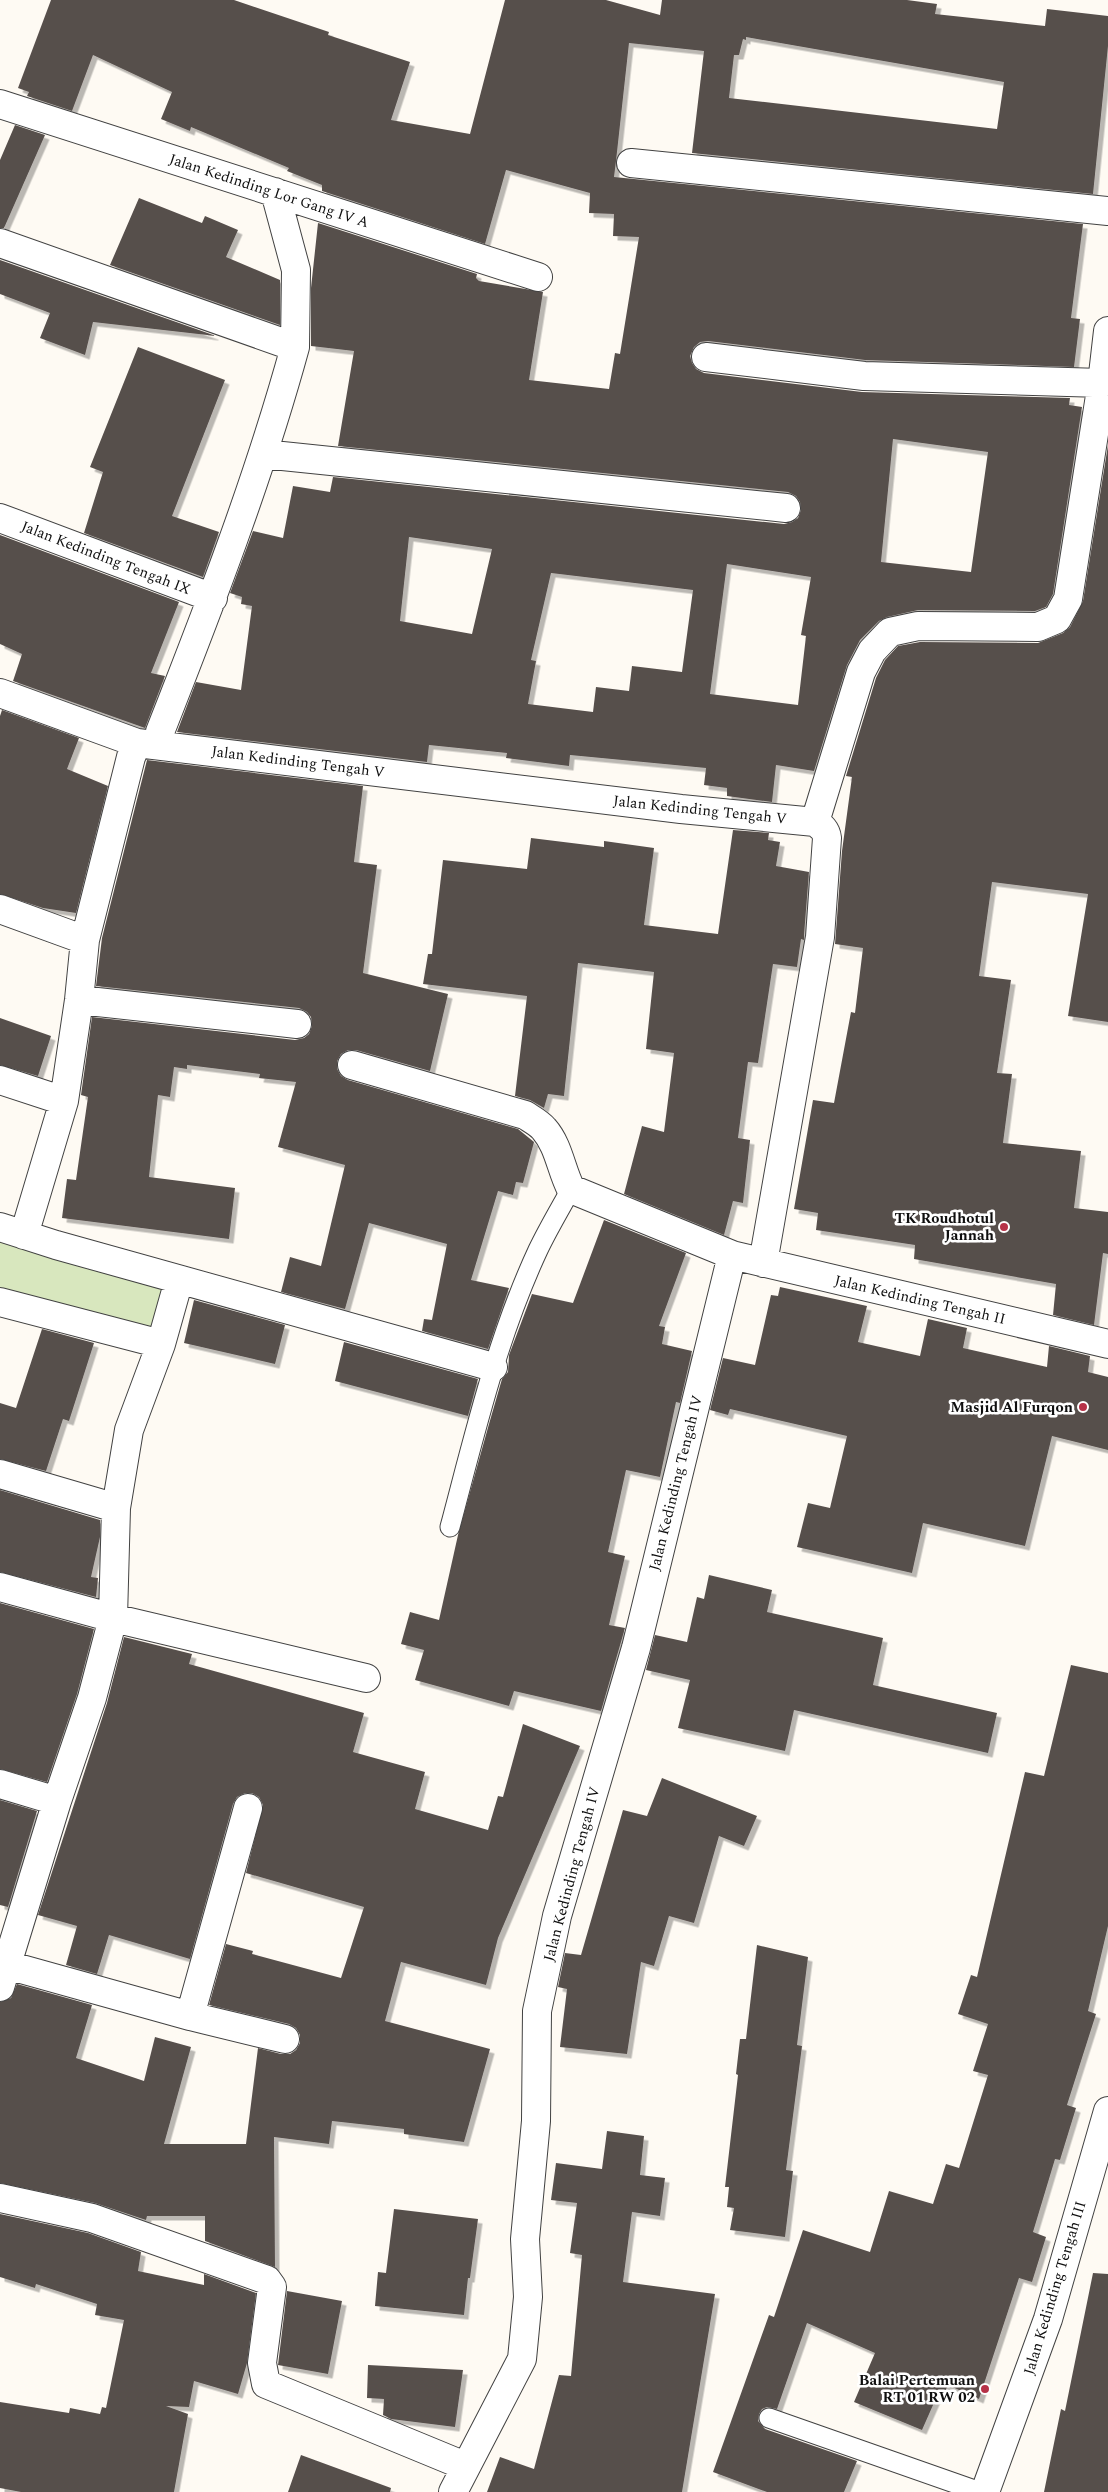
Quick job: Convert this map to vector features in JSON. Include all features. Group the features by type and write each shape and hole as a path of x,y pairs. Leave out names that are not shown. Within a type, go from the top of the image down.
{"street":[{"name":"Jalan Kedinding Lor Gang IV A","path":"0,104 538,277"},
{"path":"631,163 1108,211"},
{"path":"275,192 296,270 295,347 263,454 212,598 160,732 148,744 130,757 84,940 79,1000 64,1101 12,1231 179,1280 493,1367"},
{"path":"0,243 295,347"},
{"path":"763,1263 820,937 827,838 826,831 815,822 861,672 872,651 890,632 918,626 1038,627 1057,619 1068,599 1102,383 1108,331"},
{"path":"706,357 864,376 1102,383"},
{"path":"263,454 786,508"},
{"name":"Jalan Kedinding Tengah IX","path":"0,518 212,598"},
{"name":"Jalan Kedinding Tengah V","path":"0,692 148,744 672,808 815,822"},
{"path":"0,909 84,940"},
{"path":"79,1000 297,1024"},
{"path":"352,1065 525,1114 543,1128 552,1141 560,1157 563,1174 571,1190"},
{"path":"0,1080 64,1101"},
{"name":"Jalan Kedinding Tengah II","path":"571,1190 732,1255 1108,1344"},
{"name":"Jalan Kedinding Tengah IV","path":"453,2492 522,2359 528,2297 525,2238 536,2121 537,2011 557,1916 636,1648 732,1255"},
{"path":"179,1280 161,1344 128,1430 116,1508 113,1618 92,1698 57,1802 8,1936 4,1976 190,2016 285,2039"},
{"path":"0,1302 161,1344"},
{"path":"0,1474 116,1508"},
{"path":"0,1587 113,1618 366,1678"},
{"path":"0,1784 57,1802"},
{"path":"190,2016 248,1808"},
{"name":"Jalan Kedinding Tengah III","path":"985,2492 1048,2319 1108,2111"},
{"path":"0,2198 92,2218 267,2280 272,2287 262,2363 266,2384 465,2466"}],"lane":[{"path":"450,1527 493,1367 538,1249 571,1190"},
{"path":"768,2418 980,2492"}],"green space":[{"path":"0,1230 171,1282 150,1337 0,1294"}],"building":[{"path":"51,0 234,0 329,32 328,35 410,62 391,120 470,134 505,0 606,0 660,15 662,0 907,0 937,4 935,14 1045,26 1047,9 1108,16 1108,46 1093,194 692,153 704,51 629,43 614,177 1083,224 1071,318 1080,319 1074,367 865,360 708,341 700,342 694,347 690,356 696,369 704,373 862,392 1070,398 1069,405 1082,407 1053,594 1046,607 1035,611 918,610 887,617 879,621 860,640 847,665 814,771 776,765 772,802 727,796 727,788 704,785 706,768 570,755 569,766 506,758 507,753 429,745 427,762 177,732 196,682 241,690 252,606 241,604 242,597 230,593 253,531 283,538 293,486 330,492 333,477 784,524 798,518 801,510 800,502 796,496 788,492 338,446 354,351 311,346 311,288 318,223 477,274 476,278 479,281 543,292 529,380 609,389 615,353 620,354 639,237 613,236 614,214 589,213 590,193 506,170 485,244 322,191 322,185 287,171 289,168 191,127 190,131 161,119 172,92 93,55 72,111 27,96 29,92 18,88","holes":["746,37 1004,82 997,129 729,98 734,55 739,55 743,39 746,40","893,439 988,452 971,572 881,562","409,537 492,549 472,634 400,621","727,564 811,577 801,635 806,636 798,705 710,694","551,573 693,590 682,672 632,666 629,691 596,687 593,712 528,704 536,661 531,660"]},
{"path":"15,125 45,135 4,228 0,228 0,160"},
{"path":"139,198 202,223 205,216 238,230 226,257 280,280 280,325 110,265"},
{"path":"0,260 216,336 93,322 85,355 40,338 50,313 0,294"},
{"path":"138,347 225,380 172,516 219,532 203,577 84,533 103,472 90,467"},
{"path":"1108,445 1108,1022 1068,1016 1088,894 992,882 979,976 1011,980 997,1073 1012,1074 1003,1143 1081,1151 1074,1208 1108,1212 1108,1254 1103,1253 1094,1325 1053,1315 1056,1284 914,1259 915,1245 816,1230 818,1213 794,1209 813,1100 834,1103 851,1012 855,1013 863,948 835,944 842,851 852,777 846,776 876,678 885,660 898,646 920,642 1038,643 1063,633 1070,627 1083,601"},
{"path":"0,535 179,602 151,673 165,676 145,728 13,681 22,654 0,644"},
{"path":"2,710 79,738 67,769 108,786 76,913 43,908 0,894 0,716"},
{"path":"147,760 363,786 354,862 377,865 363,973 448,994 430,1071 356,1050 348,1050 341,1054 337,1061 337,1069 341,1076 348,1080 518,1129 534,1142 523,1183 516,1182 513,1195 498,1191 471,1280 509,1288 488,1349 422,1331 424,1319 432,1320 447,1244 369,1223 345,1309 281,1292 290,1257 321,1266 345,1165 278,1147 296,1082 259,1078 260,1074 187,1065 187,1069 174,1067 170,1097 158,1095 149,1177 235,1188 229,1239 62,1218 67,1179 76,1180 88,1097 81,1095 92,1017 295,1040 304,1038 309,1034 312,1026 311,1017 307,1012 299,1008 96,986 102,938"},
{"path":"733,830 769,833 768,840 780,842 776,866 809,872 804,940 801,939 797,967 773,964 758,1063 748,1062 738,1138 750,1140 743,1203 733,1201 724,1235 624,1194 642,1126 664,1132 674,1053 646,1049 654,972 578,963 564,1096 548,1094 544,1108 530,1100 515,1096 527,996 423,984 428,954 432,954 443,860 527,869 531,838 604,847 604,841 654,848 644,925 718,934"},
{"path":"0,1018 51,1036 38,1076 0,1065"},
{"path":"604,1220 686,1253 659,1326 665,1327 662,1344 692,1351 680,1403 676,1402 660,1477 626,1470 608,1552 625,1556 609,1625 625,1628 601,1711 514,1691 509,1706 415,1680 424,1650 401,1644 410,1612 439,1620 458,1535 489,1424 502,1379 508,1372 509,1355 532,1294 573,1303"},
{"path":"780,1287 867,1306 858,1342 920,1356 928,1319 967,1328 963,1348 1047,1367 1049,1346 1090,1356 1088,1372 1108,1377 1108,1450 1052,1436 1025,1546 923,1523 912,1573 797,1547 808,1503 830,1508 847,1436 730,1409 728,1415 710,1410 723,1358 755,1365 771,1295 778,1296"},
{"path":"194,1300 285,1325 275,1364 184,1343"},
{"path":"42,1329 94,1343 69,1421 63,1419 46,1471 0,1459 0,1403 16,1408"},
{"path":"344,1342 478,1379 468,1416 335,1381"},
{"path":"0,1490 100,1520 100,1537 91,1577 98,1578 96,1597 0,1572"},
{"path":"709,1575 772,1590 767,1612 883,1638 873,1685 997,1713 988,1753 794,1710 785,1751 678,1728 690,1680 646,1670 655,1635 687,1642 697,1597 704,1599"},
{"path":"0,1603 94,1629 77,1694 47,1782 0,1769"},
{"path":"124,1637 192,1654 189,1664 364,1713 353,1752 425,1772 415,1809 488,1830 498,1796 503,1797 523,1724 580,1746 498,1938 486,1985 401,1962 385,2021 490,2049 464,2142 404,2134 404,2129 332,2121 329,2144 274,2137 275,2267 205,2241 205,2216 147,2216 146,2220 95,2203 0,2183 0,2002 11,1998 17,1984 92,2005 76,2058 144,2081 155,2037 191,2047 164,2144 246,2144 258,2048 281,2054 290,2054 296,2050 300,2043 300,2035 296,2028 289,2024 209,2005 226,1944 253,1951 252,1954 341,1978 364,1907 246,1873 263,1805 259,1797 252,1793 245,1793 237,1797 233,1804 190,1959 109,1935 97,1974 66,1965 77,1926 38,1915 107,1703"},
{"path":"1071,1665 1108,1673 1108,1926 1088,2011 1096,2014 1067,2105 1076,2108 1060,2160 1055,2159 1033,2232 1046,2237 1032,2282 1019,2278 979,2399 948,2385 942,2398 937,2396 922,2430 854,2402 875,2353 807,2323 777,2409 767,2407 762,2409 758,2421 765,2429 857,2461 844,2492 767,2492 713,2472 769,2315 774,2317 803,2230 870,2252 889,2191 933,2204 946,2164 959,2168 988,2075 973,2071 988,2024 958,2014 971,1975 977,1977 1025,1772 1044,1776"},
{"path":"662,1778 757,1816 744,1846 719,1836 694,1923 669,1916 654,1966 641,1962 627,2054 560,2047 567,1989 558,1987 565,1953 581,1955 623,1810 647,1816"},
{"path":"0,1800 37,1811 8,1907 0,1905"},
{"path":"757,1945 808,1957 797,2045 802,2046 786,2170 793,2171 785,2237 730,2230 734,2208 727,2207 729,2187 725,2187 738,2075 736,2074 740,2039 746,2039"},
{"path":"607,2131 644,2136 640,2175 665,2178 660,2216 632,2212 623,2282 715,2294 682,2492 487,2492 500,2457 534,2469 559,2375 571,2376 582,2255 570,2253 577,2203 551,2200 556,2163 602,2169"},
{"path":"394,2209 478,2219 464,2315 375,2306 378,2272 386,2273"},
{"path":"0,2214 88,2233 141,2252 138,2271 204,2285 204,2274 256,2293 247,2363 238,2394 194,2381 189,2407 166,2406 188,2414 174,2492 21,2492 0,2488 0,2402 69,2413 70,2408 100,2414 102,2407 106,2408 124,2320 95,2315 97,2304 36,2284 35,2288 0,2277"},
{"path":"1093,2273 1108,2274 1108,2492 1044,2492 1061,2409 1065,2411"},
{"path":"287,2291 342,2301 328,2374 278,2365"},
{"path":"368,2365 463,2370 455,2427 391,2419 383,2415 384,2399 367,2398"},
{"path":"301,2455 391,2488 390,2492 288,2492"}],"place":[{"name":"TK Roudhotul Jannah","path":"1004,1227"},
{"name":"Masjid Al Furqon","path":"1083,1407"},
{"name":"Balai Pertemuan RT 01 RW 02","path":"985,2389"}]}
